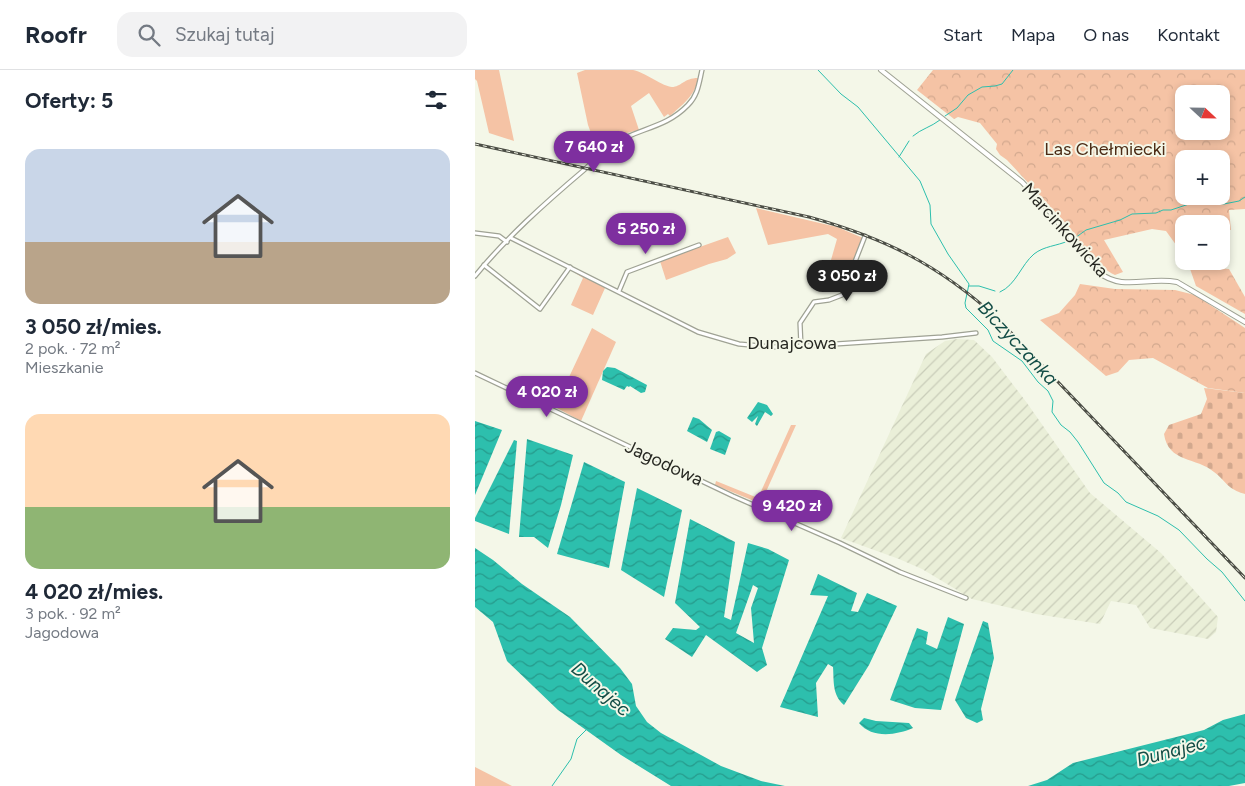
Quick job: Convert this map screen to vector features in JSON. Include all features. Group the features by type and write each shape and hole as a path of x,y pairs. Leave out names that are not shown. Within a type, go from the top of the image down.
{"street":[{"path":"475,276 553,196 604,151 625,138 668,121 680,112 696,95 702,70"},
{"name":"Marcinkowicka","path":"881,70 1022,182 1050,212 1098,272 1105,278 1123,283 1168,280 1177,282 1245,322"},
{"path":"475,233 499,236 507,242"},
{"path":"801,346 800,323 804,316 814,302 829,300 842,295 865,236"},
{"name":"Dunajcowa","path":"511,238 698,332 739,344 774,347 801,346 976,333"},
{"path":"619,291 627,272 699,245"},
{"path":"484,265 540,309 570,267"},
{"name":"Jagodowa","path":"475,373 733,496 840,543 900,572 966,598"}],"shaded area":[{"path":"957,339 974,340 992,357 1027,403 1090,493 1161,553 1218,617 1216,632 1208,639 1150,628 1136,605 1111,601 1100,624 1036,614 972,599 922,569 841,538 926,354 945,341"}],"green space":[{"path":"475,70 499,70 514,141 489,133 475,79"},
{"path":"585,70 633,70 672,87 678,86 689,79 698,78 691,95 670,116 668,114 664,117 649,93 631,106 639,130 594,141 588,125 577,73"},
{"name":"Las Chełmiecki","path":"933,70 1245,70 1245,209 1229,210 1230,215 1175,215 1175,243 1166,231 1152,229 1104,240 1123,272 1115,275 1096,261 1070,228 1007,160 1000,155 996,149 997,144 980,123 958,117 954,119 917,90"},
{"path":"756,208 837,227 863,238 846,279 827,274 837,239 828,234 768,245"},
{"path":"728,237 736,253 727,259 666,280 660,261"},
{"path":"569,269 603,285 605,288 593,315 571,305 583,278"},
{"path":"1190,270 1230,270 1245,297 1245,314 1196,286"},
{"path":"1080,284 1115,289 1175,290 1195,295 1245,328 1245,393 1208,388 1153,358 1129,360 1118,372 1106,376 1040,320 1059,313 1075,295"},
{"path":"592,328 616,342 581,421 555,407"},
{"path":"1204,388 1245,393 1245,494 1231,487 1207,467 1177,455 1167,443 1164,434 1169,425 1201,414 1207,399"},
{"path":"791,425 796,425 765,494 759,503 715,485 716,481 758,498"},
{"path":"475,767 512,786 475,786"}],"water":[{"path":"607,367 615,368 647,385 645,392 641,393 630,386 627,386 624,390 602,380 603,371"},
{"path":"758,402 767,405 773,414 771,416 765,412 757,426 755,424 758,416 752,422 747,418"},
{"path":"693,417 699,419 712,430 707,442 687,431"},
{"path":"475,421 502,430 475,495"},
{"path":"719,431 731,438 725,455 710,449 716,432"},
{"path":"527,439 573,455 548,548 534,537 519,537"},
{"path":"514,440 517,441 509,534 475,521 475,518"},
{"path":"584,462 625,482 609,568 557,554"},
{"path":"637,488 682,510 664,597 621,570"},
{"path":"690,519 735,542 724,617 731,620 748,543 768,549 789,560 762,648 767,665 757,672 706,635 692,657 665,639 673,628 696,630 700,627 675,603","holes":["753,585 758,588 751,608 754,643 736,633"]},
{"name":"Dunajec","path":"475,548 522,584 570,617 620,668 632,684 636,706 647,722 661,733 721,766 761,781 785,786 671,786 621,755 558,710 507,661 493,622 475,607"},
{"path":"818,574 857,593 851,611 858,612 867,593 897,606 869,665 844,705 837,697 833,667 828,664 816,683 818,717 780,707 828,596 810,595"},
{"path":"948,617 964,624 941,710 915,708 890,700 917,628 928,632 926,644 937,649"},
{"path":"983,621 988,623 994,658 981,709 983,720 977,723 966,718 955,700"},
{"name":"Dunajec","path":"1245,714 1245,783 1229,786 1028,786 1047,780 1073,763 1204,730 1223,720"},
{"path":"864,718 876,721 909,723 913,728 892,734 871,732 859,723"}],"waterway":[{"name":"Biczyczanka","path":"818,70 841,94 858,107 920,181 930,205 931,224 948,254 969,284 965,303 966,308 988,330 993,341 1022,361 1038,382 1048,391 1053,401 1052,412 1061,425 1078,442 1104,483 1118,493 1126,502 1158,516 1179,530 1222,572 1245,601"},
{"path":"945,116 957,108 968,95 982,87 1002,84 1013,70"},
{"path":"913,136 940,120"},
{"path":"899,157 909,141"},
{"path":"1075,238 1086,230 1120,220 1132,214 1156,213 1192,203 1210,202 1224,204 1239,201 1245,197"},
{"path":"1000,292 1010,285 1034,254 1042,249 1068,241"},
{"path":"969,286 979,286 995,291"},
{"path":"552,786 571,759 577,739 586,730"}],"railway":[{"path":"475,144 809,217 837,225 887,244 932,268 975,299 997,318 1245,578"}]}
